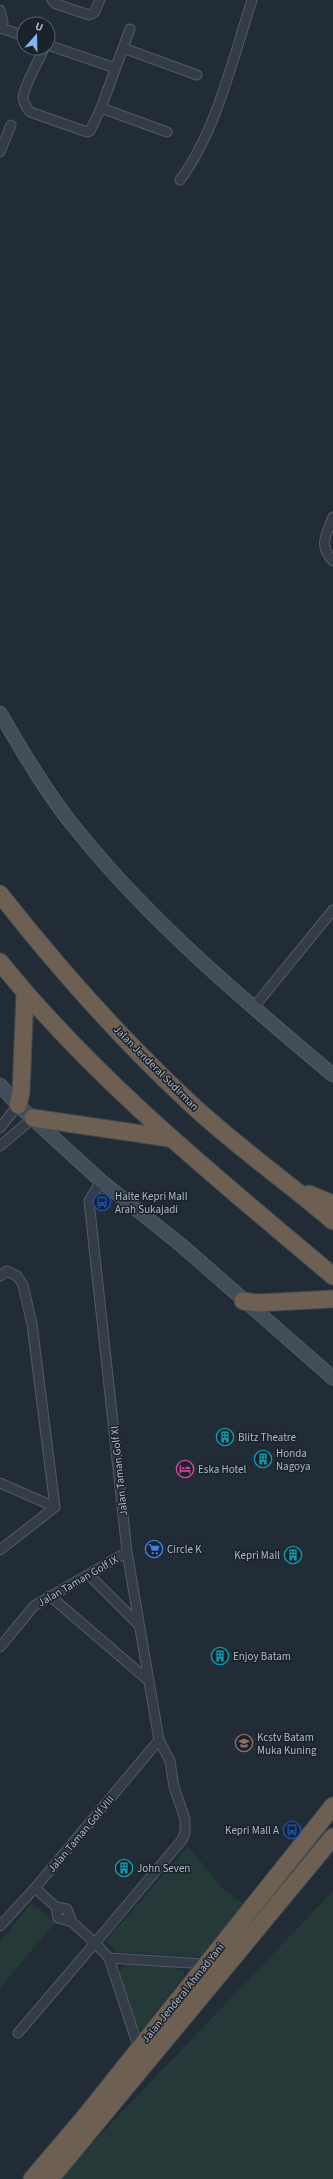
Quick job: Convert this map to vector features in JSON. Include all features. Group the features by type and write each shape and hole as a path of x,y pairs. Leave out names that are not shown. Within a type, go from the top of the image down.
{"highway":[{"name":"Jalan Jenderal Sudirman","path":"0,894 35,939 93,1006 191,1103 243,1149 292,1186 333,1221"},
{"path":"0,962 25,994 169,1138 333,1276"},
{"path":"18,1105 21,1093 25,994"},
{"path":"33,1118 169,1138"},
{"path":"292,1186 333,1204"},
{"path":"243,1302 257,1303 333,1299"},
{"name":"Jalan Jenderal Ahmad Yani","path":"32,2179 139,2049 206,1964 331,1813"},
{"name":"Jalan Jenderal Ahmad Yani","path":"50,2179 333,1837"}],"street":[{"path":"52,0 56,4 88,15 94,13 100,0"},
{"path":"180,180 192,165 205,137 252,0"},
{"path":"0,10 2,16 1,29 16,34"},
{"path":"41,56 23,98 30,112 87,132 90,131 101,108 130,29"},
{"path":"56,48 115,68"},
{"path":"123,48 197,75"},
{"path":"101,108 167,132"},
{"path":"0,152 11,125"},
{"path":"333,517 324,543 325,552 333,561"},
{"path":"0,713 55,800 98,856 136,899 333,1076"},
{"path":"254,1006 333,910"},
{"path":"0,1085 18,1105 101,1181 181,1245 243,1302 333,1378"},
{"path":"0,1128 18,1105"},
{"path":"0,1146 33,1118"},
{"name":"Jalan Taman Golf XI","path":"95,1943 182,1840 185,1833 185,1819 174,1787 170,1761 159,1740 127,1552 89,1201 101,1181"},
{"path":"0,1276 7,1271 17,1276 23,1284 32,1324 54,1507"},
{"path":"0,1483 54,1507"},
{"path":"0,1550 54,1507"},
{"name":"Jalan Taman Golf IX","path":"0,1648 34,1606 90,1575 127,1552"},
{"path":"90,1575 139,1625"},
{"path":"50,1596 149,1681"},
{"name":"Jalan Taman Golf VIII","path":"0,1926 35,1888 159,1740"},
{"path":"35,1888 56,1907 58,1918 72,1922 109,1958 139,2049"},
{"path":"18,2033 95,1943"},
{"path":"109,1958 206,1964"}],"green space":[{"path":"188,1846 222,1888 245,1905 206,1957 116,1952 106,1941"},
{"path":"333,1891 333,2179 58,2179"},
{"path":"32,1903 55,1923 0,1988 0,1941"},
{"path":"128,1963 162,1966 184,1971 184,1976 143,2029 138,2029 133,2025 119,1976 122,1968"}],"place":[{"name":"Halte Kepri Mall Arah Sukajadi","path":"102,1202"},
{"name":"Blitz Theatre","path":"225,1437"},
{"name":"Honda Nagoya","path":"263,1459"},
{"name":"Eska Hotel","path":"185,1469"},
{"name":"Circle K","path":"154,1549"},
{"name":"Kepri Mall","path":"293,1555"},
{"name":"Enjoy Batam","path":"220,1656"},
{"name":"Kcstv Batam Muka Kuning","path":"244,1743"},
{"name":"Kepri Mall A","path":"292,1830"},
{"name":"John Seven","path":"124,1868"}]}
